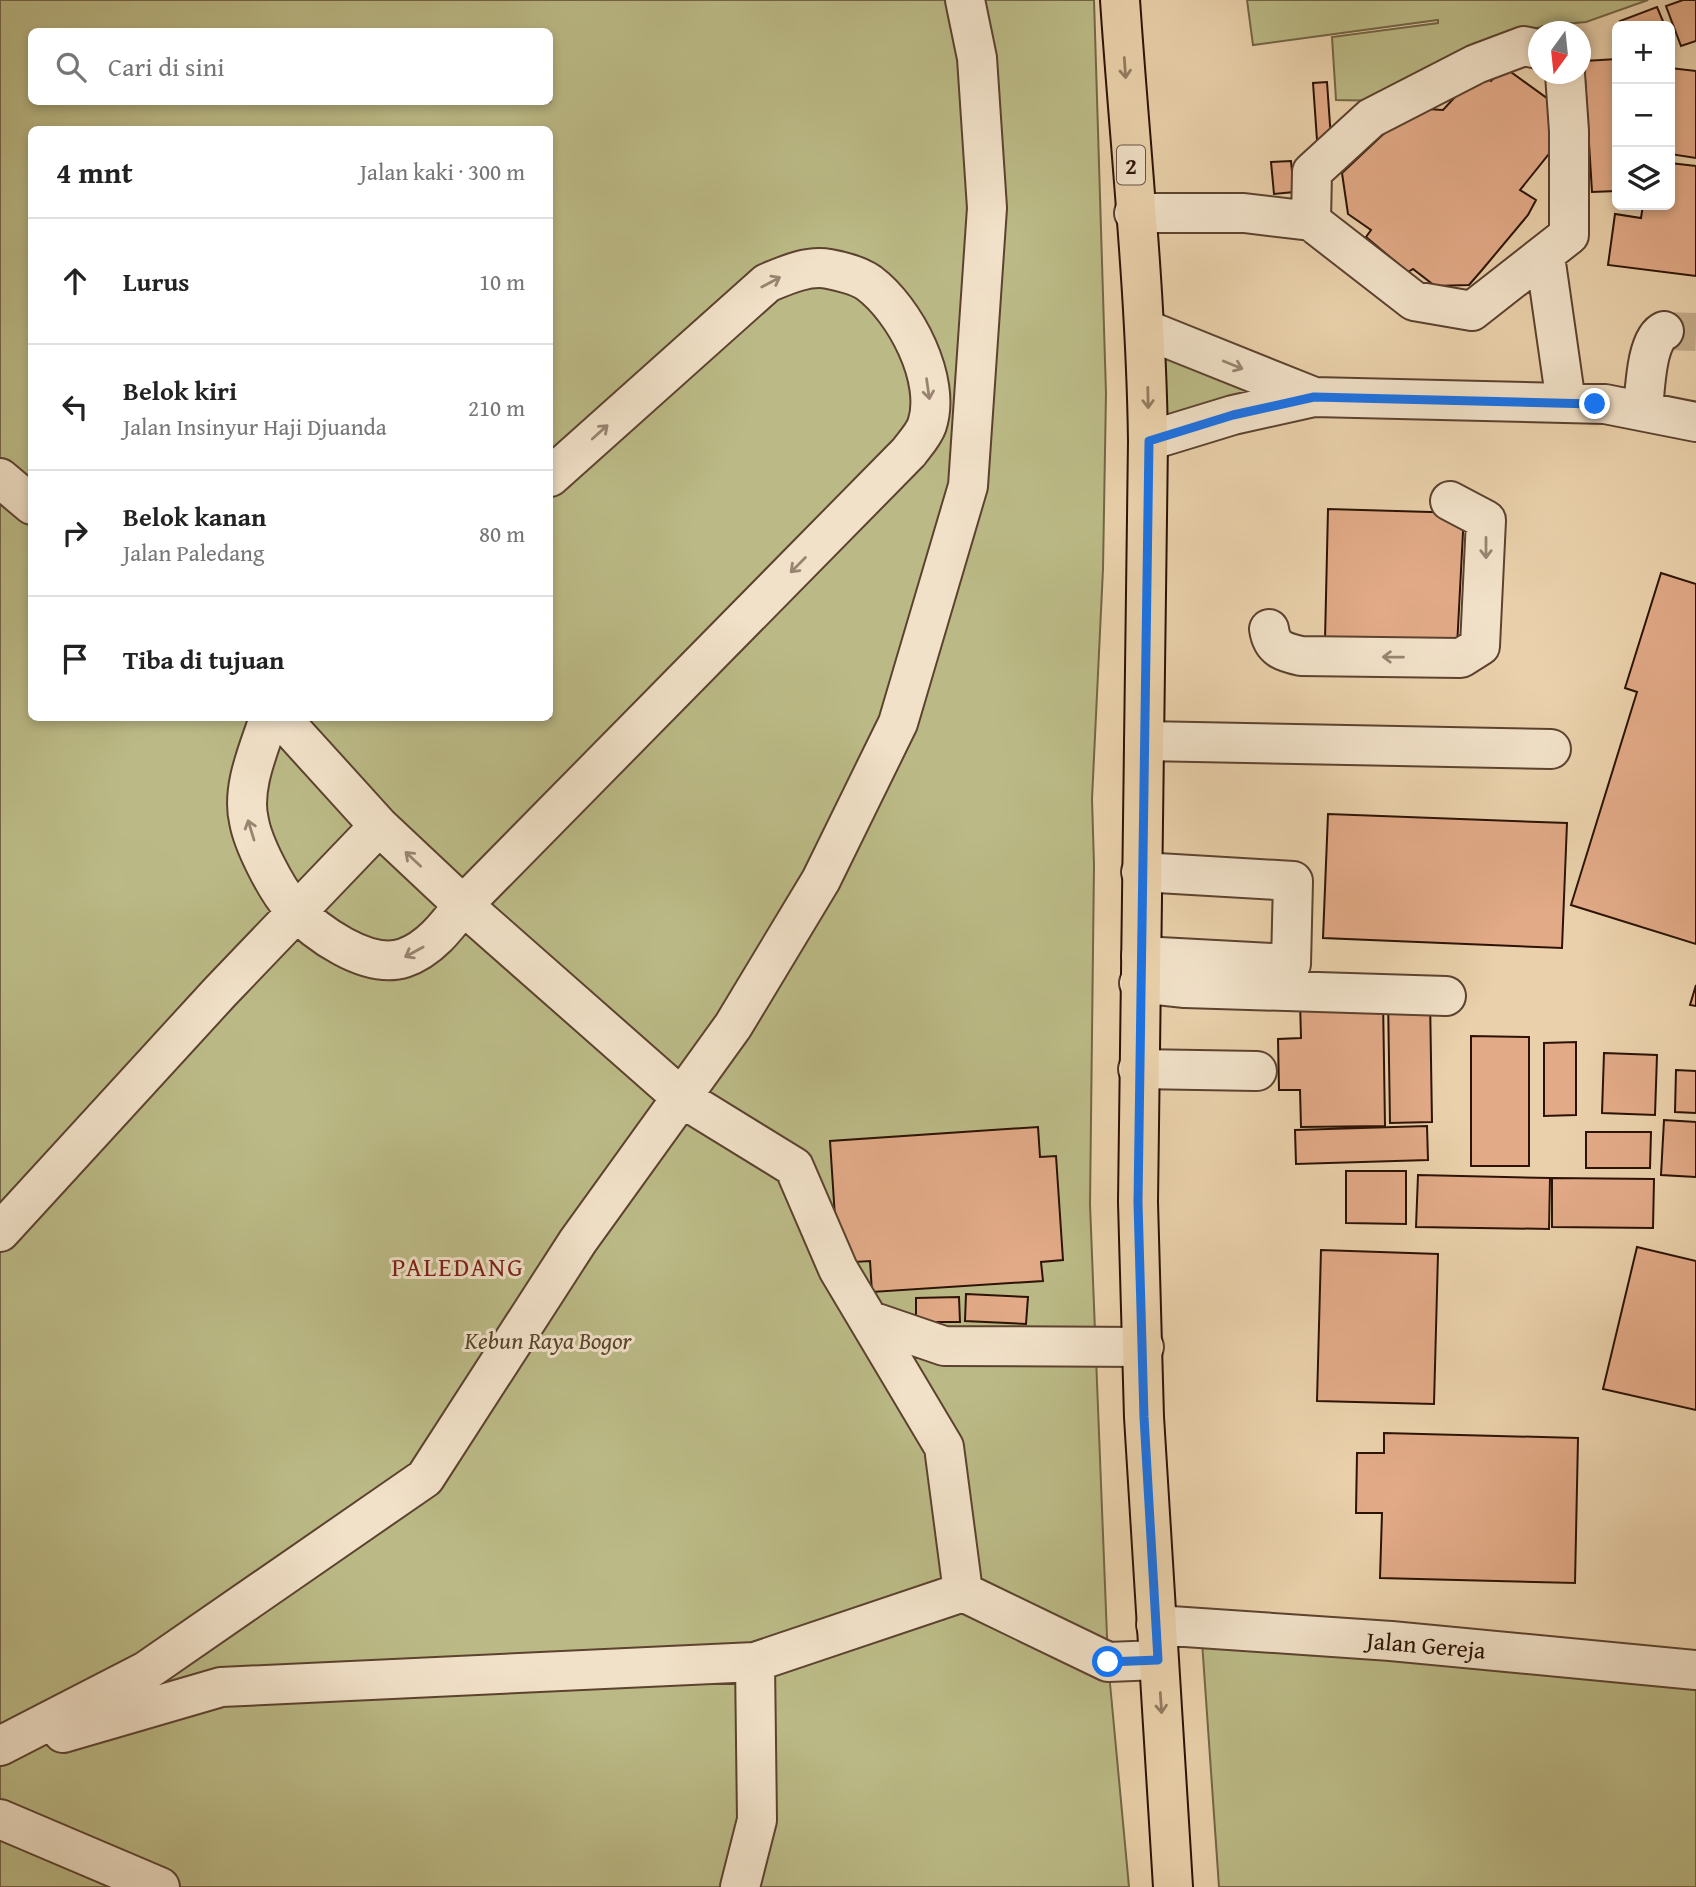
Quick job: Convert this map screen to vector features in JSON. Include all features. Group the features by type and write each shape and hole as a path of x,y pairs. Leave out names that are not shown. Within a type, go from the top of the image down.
{"main road":[{"name":"2","path":"1120,0 1134,213 1147,330 1149,441 1138,1202 1144,1417 1173,1887"}],"street":[{"path":"0,1748 146,1671 425,1479 578,1241 733,1026 821,880 898,723 968,486 987,208 977,58 965,0"},
{"path":"1311,221 1312,172 1371,118 1476,64 1528,47"},
{"path":"1134,213 1244,213 1311,221 1414,301 1472,311 1569,235 1565,84"},
{"path":"1545,256 1566,403"},
{"path":"268,721 251,771 248,819 257,850 292,906 339,946 390,960 422,949 443,931 463,905 909,452 927,426 930,391 919,350 891,303 866,281 827,269 797,271 767,283 553,474"},
{"path":"1147,330 1314,397"},
{"path":"1643,410 1652,344 1658,334 1664,331"},
{"path":"1149,441 1233,415 1314,397 1605,404 1696,422"},
{"path":"0,478 28,502"},
{"path":"1269,629 1270,641 1281,651 1301,656 1461,658 1480,646 1486,520 1450,501"},
{"path":"0,1748 221,1687 755,1662 963,1592 944,1447 834,1260 794,1167 682,1098 463,905 379,826 284,721"},
{"path":"1144,741 1551,749"},
{"path":"0,1232 220,992 379,826"},
{"path":"1140,970 1291,964 1293,881 1141,872"},
{"path":"1140,970 1185,988 1446,996"},
{"path":"1139,1069 1257,1071"},
{"path":"871,1321 944,1346 1144,1348"},
{"name":"Jalan Gereja","path":"963,1592 1108,1662 1157,1643 1391,1641 1696,1670"},
{"path":"740,1887 757,1820 755,1662"},
{"path":"0,1819 160,1887"}],"green space":[{"name":"Kebun Raya Bogor","path":"0,0 1094,0 1106,393 1103,569 1092,799 1094,865 1090,1204 1108,1662 1129,1887 0,1887"},
{"path":"1247,0 1648,0 1589,21 1528,21 1528,32 1389,101 1336,100 1332,37 1438,23 1438,20 1253,45"},
{"path":"1147,330 1314,397 1148,441"},
{"path":"1201,1627 1696,1670 1696,1887 1219,1887"}],"building":[{"path":"1683,0 1696,0 1696,41 1681,46 1675,30 1675,21 1672,21 1666,6"},
{"path":"1657,7 1663,21 1620,21"},
{"path":"1612,59 1612,191 1592,192 1585,84 1591,84 1591,61"},
{"path":"1504,67 1562,109 1549,129 1561,139 1520,190 1536,200 1528,215 1482,270 1469,285 1435,286 1413,269 1408,272 1366,237 1371,230 1348,214 1342,173 1411,108 1443,110 1478,72 1491,81"},
{"path":"1675,69 1696,71 1696,158 1675,155"},
{"path":"1327,82 1331,139 1317,140 1313,83"},
{"path":"1291,161 1294,192 1274,194 1271,162"},
{"path":"1675,164 1696,166 1696,276 1608,265 1615,214 1641,218 1642,210 1675,210"},
{"path":"1328,509 1464,513 1457,647 1325,640"},
{"path":"1661,573 1696,584 1696,944 1571,905 1637,692 1625,688"},
{"path":"1328,814 1567,823 1562,948 1323,938"},
{"path":"1696,985 1696,1006 1690,1005"},
{"path":"1388,997 1430,997 1432,1122 1390,1123"},
{"path":"1383,999 1385,1126 1301,1127 1300,1090 1279,1090 1278,1039 1301,1038 1300,1001"},
{"path":"1471,1036 1529,1037 1529,1166 1471,1166"},
{"path":"1576,1042 1576,1115 1544,1116 1544,1043"},
{"path":"1604,1053 1657,1055 1655,1115 1602,1113"},
{"path":"1676,1070 1696,1071 1696,1113 1675,1112"},
{"path":"1664,1120 1696,1122 1696,1177 1661,1175"},
{"path":"1427,1126 1428,1160 1296,1164 1295,1130"},
{"path":"1038,1127 1040,1157 1056,1156 1063,1260 1041,1262 1043,1281 872,1292 870,1261 838,1263 830,1141"},
{"path":"1586,1132 1651,1132 1650,1168 1586,1168"},
{"path":"1346,1171 1406,1171 1406,1224 1346,1223"},
{"path":"1418,1175 1550,1178 1549,1229 1416,1227"},
{"path":"1552,1178 1654,1179 1653,1228 1552,1227"},
{"path":"1637,1247 1696,1261 1696,1410 1603,1389"},
{"path":"1321,1250 1438,1254 1434,1404 1317,1401"},
{"path":"966,1294 1028,1297 1026,1324 965,1321"},
{"path":"959,1297 960,1322 916,1322 916,1298"},
{"path":"1384,1433 1578,1438 1575,1583 1380,1578 1382,1513 1356,1513 1357,1453 1384,1453"}],"tunnel":[{"path":"1664,331 1696,332"}],"district":[{"name":"PALEDANG","path":"458,1266"}],"route":[{"path":"1108,1662 1158,1660 1144,1417 1138,1202 1139,983 1149,441 1233,415 1314,397 1595,404"}]}
